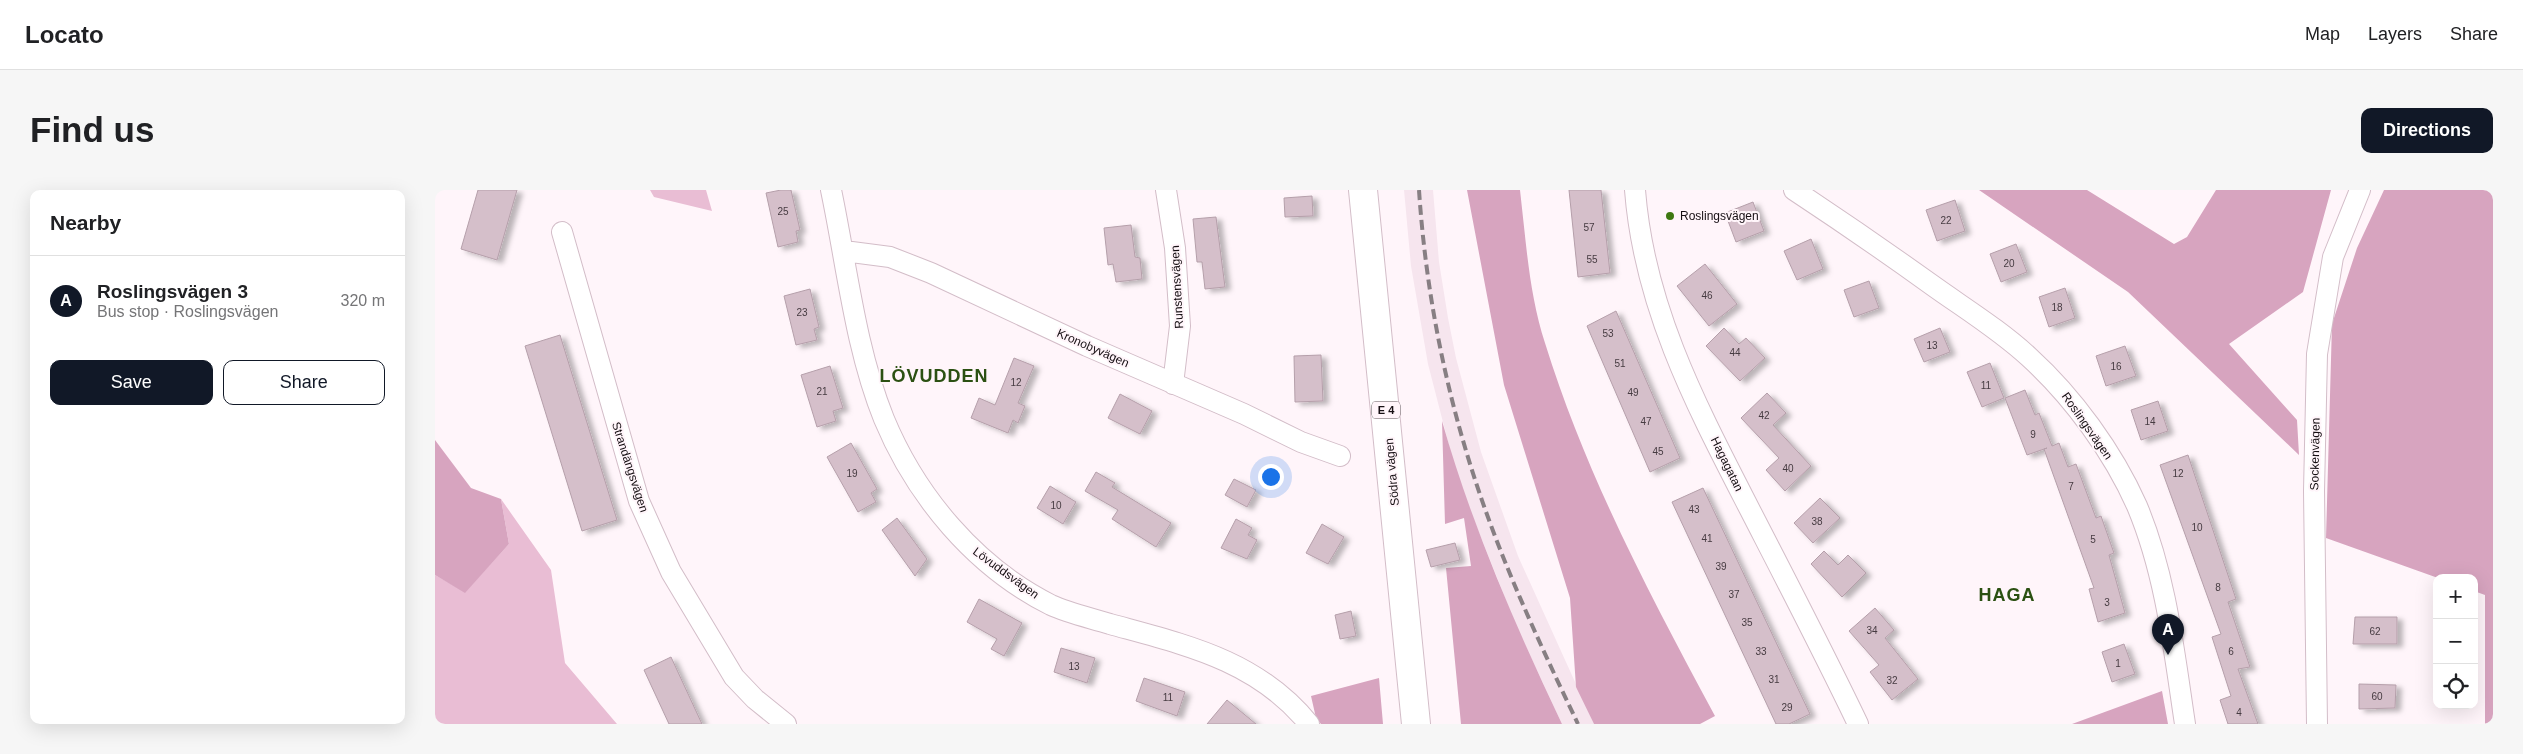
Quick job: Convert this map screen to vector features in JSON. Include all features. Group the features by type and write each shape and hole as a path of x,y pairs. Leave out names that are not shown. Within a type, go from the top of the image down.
{"highway":[{"name":"Södra vägen","path":"1363,190 1416,724"}],"street":[{"name":"Lövuddsvägen","path":"831,190 858,329 884,418 901,454 919,484 941,515 964,542 1019,586 1052,605 1153,635 1233,663 1265,681 1297,709 1309,724"},
{"name":"Runstensvägen","path":"1166,190 1175,248 1181,326 1173,384"},
{"name":"Hagagatan","path":"1635,190 1637,219 1652,292 1671,345 1720,452 1858,724"},
{"name":"Roslingsvägen","path":"1794,190 1977,316 2021,350 2067,396 2085,419 2102,443 2137,506 2154,555 2175,653 2185,724"},
{"name":"Sockenvägen","path":"2317,724 2315,501 2317,354 2333,257 2360,190"},
{"name":"Strandängsvägen","path":"562,232 639,501 671,572 734,677 755,700 786,724"},
{"name":"Kronobyvägen","path":"844,251 889,256 923,270 1173,384 1244,414 1301,442 1340,456"}],"shaded area":[{"path":"650,190 706,190 712,211 654,197"},
{"path":"1404,190 1433,190 1439,262 1448,318 1456,358 1481,452 1518,556 1594,724 1562,724 1516,625 1472,515 1453,461 1428,364 1411,266"},
{"path":"1467,190 1520,190 1535,306 1561,392 1621,534 1643,580 1715,716 1700,724 1594,724 1576,687 1570,598 1504,385"},
{"path":"1979,190 2087,190 2174,244 2187,237 2216,190 2331,190 2303,292 2229,344 2297,420 2299,455 2128,292"},
{"path":"2384,190 2493,190 2493,724 2485,724 2485,595 2478,592 2478,574 2433,574 2433,576 2326,538 2332,324 2357,248"},
{"path":"1442,421 1467,499 1496,575 1562,724 1461,724 1446,568 1471,566 1464,518 1445,524"},
{"path":"435,440 471,488 501,499 509,544 465,593 435,575"},
{"path":"501,499 551,570 565,663 617,724 435,724 435,575 465,592 509,544"},
{"path":"1379,678 1383,724 1321,724 1316,718 1311,696"},
{"path":"2162,691 2168,724 2072,724"}],"building":[{"path":"478,190 517,190 497,260 461,249"},
{"path":"791,190 800,230 796,231 798,242 778,247 766,193"},
{"path":"1569,190 1601,190 1610,273 1578,277"},
{"path":"1312,196 1313,216 1285,217 1284,198"},
{"path":"1955,200 1965,231 1937,241 1926,210"},
{"path":"1753,202 1764,231 1736,242 1725,213"},
{"path":"1216,217 1225,287 1205,289 1202,262 1197,262 1193,219"},
{"path":"1131,225 1135,257 1140,258 1142,279 1116,282 1113,264 1108,265 1104,228"},
{"path":"1811,239 1823,269 1797,280 1784,251"},
{"path":"2016,244 2027,272 2001,282 1990,254"},
{"path":"1705,264 1737,304 1709,326 1677,286"},
{"path":"1869,281 1879,308 1854,317 1844,290"},
{"path":"2065,288 2075,318 2049,327 2039,297"},
{"path":"810,289 819,327 814,329 817,340 796,345 784,296"},
{"path":"1616,311 1680,458 1650,472 1587,326"},
{"path":"1724,328 1739,344 1746,338 1765,358 1740,381 1706,346"},
{"path":"1940,328 1950,352 1924,362 1914,339"},
{"path":"560,335 617,520 582,531 525,346"},
{"path":"2125,346 2136,376 2106,386 2096,356"},
{"path":"1321,355 1323,401 1295,402 1294,356"},
{"path":"1014,358 1034,366 1018,403 1025,406 1018,423 1013,420 1008,433 971,418 979,398 995,405"},
{"path":"1990,363 2004,398 1982,407 1967,372"},
{"path":"830,366 843,408 833,411 836,421 817,427 801,375"},
{"path":"2025,390 2035,415 2039,413 2052,446 2059,443 2068,467 2076,464 2096,518 2101,516 2114,553 2109,555 2125,613 2098,622 2089,589 2094,588 2044,449 2027,455 2005,398"},
{"path":"1767,393 1786,413 1773,425 1811,466 1785,491 1766,470 1779,458 1741,418"},
{"path":"1120,394 1152,411 1140,434 1108,418"},
{"path":"2158,401 2168,431 2141,440 2131,410"},
{"path":"851,443 877,489 871,493 876,502 858,512 827,457"},
{"path":"2188,455 2236,599 2228,602 2250,667 2238,669 2258,724 2228,724 2220,700 2231,696 2212,637 2221,634 2160,465"},
{"path":"1096,472 1115,483 1112,487 1171,523 1156,547 1112,519 1118,510 1085,491"},
{"path":"1234,479 1256,490 1247,507 1225,495"},
{"path":"1050,486 1076,502 1063,524 1037,508"},
{"path":"1703,488 1810,714 1789,724 1776,724 1672,502"},
{"path":"1820,498 1840,518 1813,543 1794,523"},
{"path":"897,518 927,559 915,576 882,530"},
{"path":"1236,519 1252,528 1248,535 1257,540 1247,559 1221,548"},
{"path":"1322,524 1344,537 1328,564 1306,553"},
{"path":"1455,543 1460,560 1431,567 1426,550"},
{"path":"1824,551 1838,565 1848,555 1866,573 1842,597 1811,564"},
{"path":"979,599 1022,623 1004,656 991,649 997,639 967,622"},
{"path":"1875,608 1894,630 1885,638 1918,679 1892,700 1870,672 1879,665 1849,631"},
{"path":"1351,611 1356,636 1340,639 1335,615"},
{"path":"2355,617 2397,617 2397,644 2353,644"},
{"path":"2124,644 2135,674 2112,682 2102,652"},
{"path":"1061,648 1095,658 1087,683 1054,672"},
{"path":"671,657 702,724 669,724 644,670"},
{"path":"1144,678 1185,692 1177,716 1136,701"},
{"path":"2359,684 2396,685 2395,708 2359,709"},
{"path":"1227,700 1256,724 1207,724"}],"railway":[{"path":"1419,190 1425,257 1435,324 1449,389 1467,454 1503,558 1578,724"}],"place":[{"name":"Roslingsvägen","path":"1670,216"},
{"name":"Roslingsvägen 3","path":"2168,655"}],"district":[{"name":"LÖVUDDEN","path":"934,376"},
{"name":"HAGA","path":"2007,595"}]}
